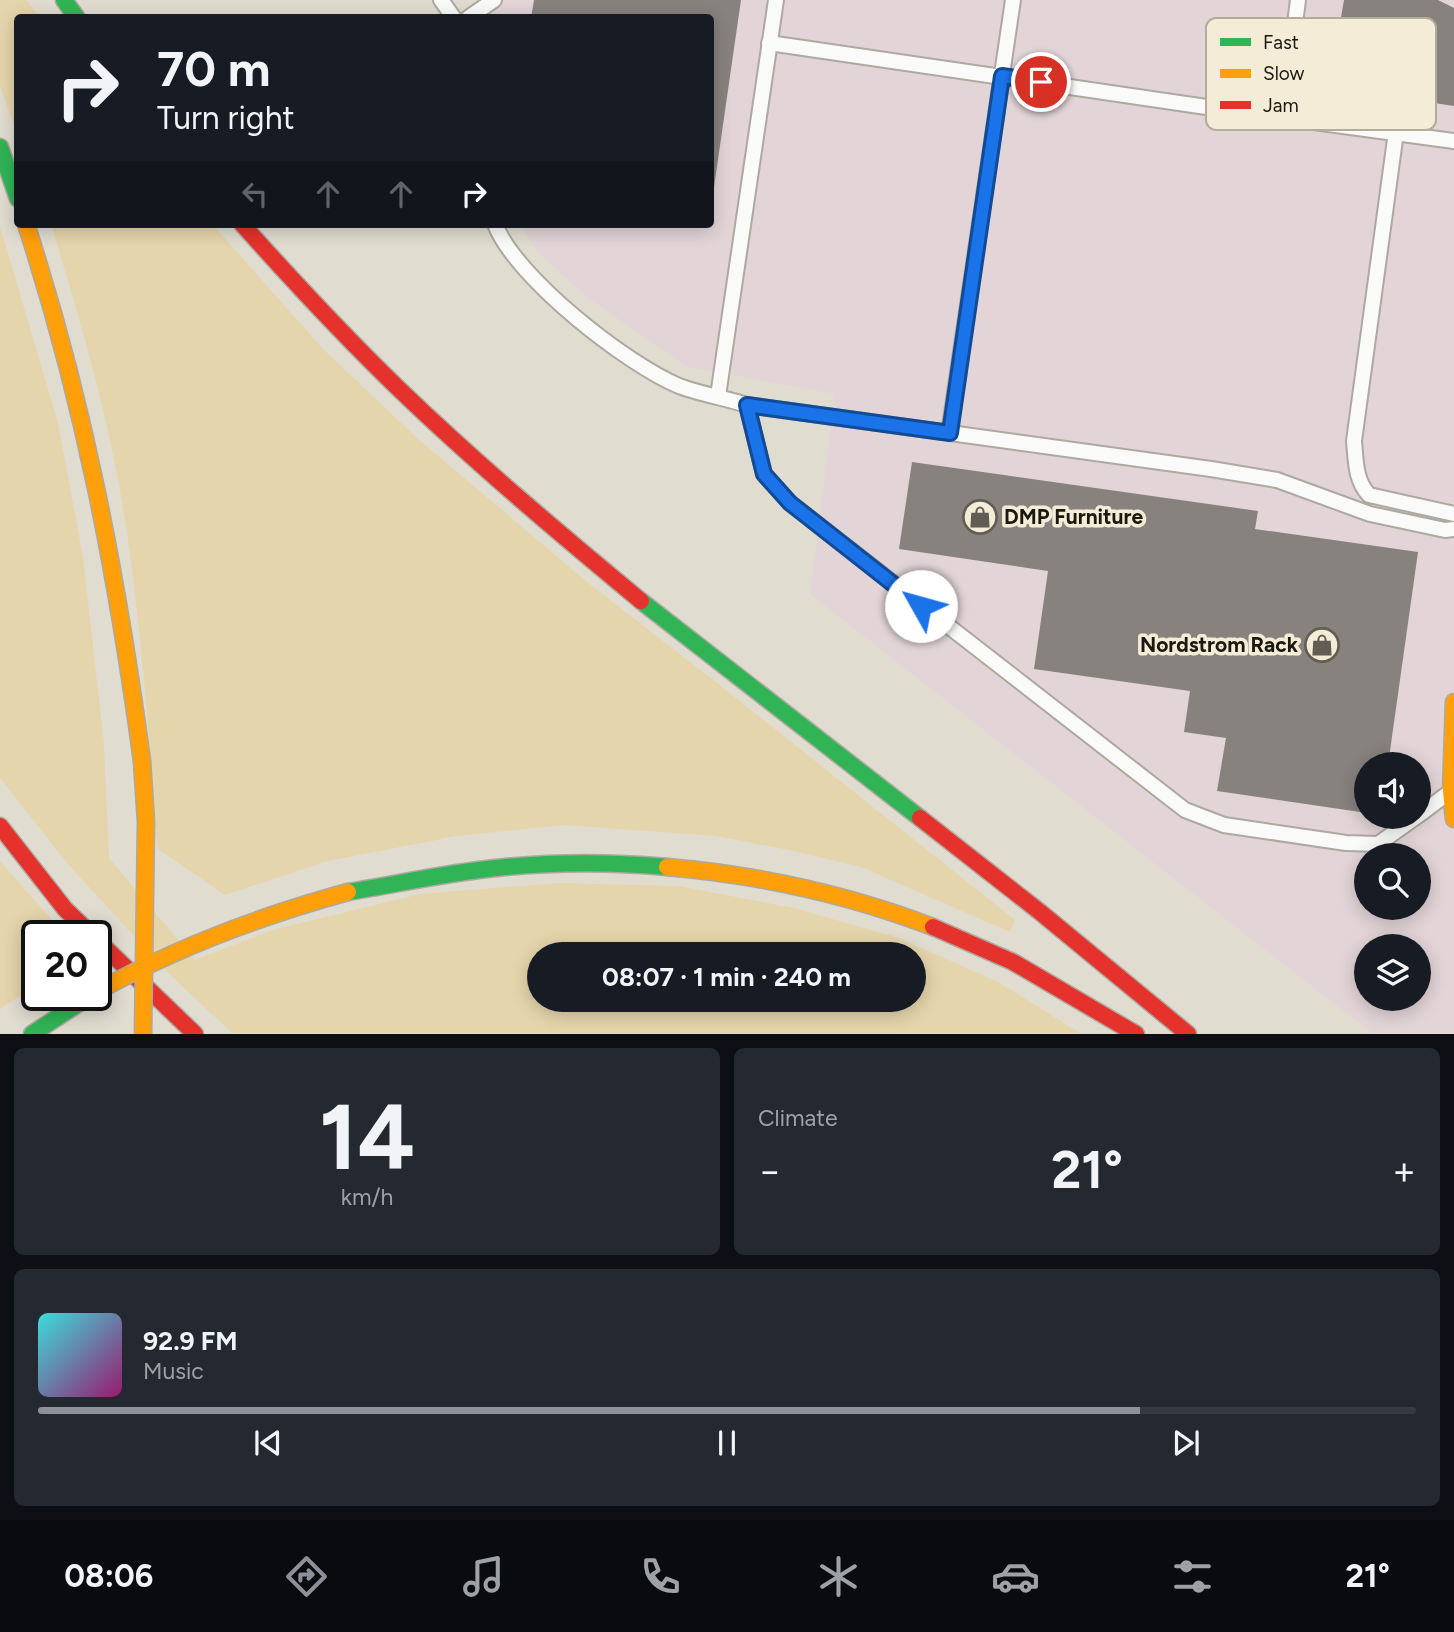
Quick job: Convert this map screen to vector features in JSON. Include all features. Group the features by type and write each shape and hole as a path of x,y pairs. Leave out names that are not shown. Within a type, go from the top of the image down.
{"main road":[{"path":"0,147 14,187"},
{"path":"27,228 45,276 85,424 118,590 142,761 146,822 143,1034"},
{"path":"245,228 288,278 362,354 508,491 605,573 1010,888 1188,1034"},
{"path":"1454,702 1451,791 1454,819"},
{"path":"0,826 76,920"},
{"path":"112,984 165,957 237,927 293,906 348,891 456,873 564,863 630,863 761,878 854,899 910,917 1013,962 1136,1034"},
{"path":"112,954 195,1034"},
{"path":"32,1034 67,1011"}],"lane":[{"path":"474,14 494,0"},
{"path":"718,396 776,0"},
{"path":"950,433 1013,0"},
{"path":"1296,18 1298,0"},
{"path":"769,43 1206,108"},
{"path":"1381,130 1454,141"},
{"path":"1396,132 1354,441 1360,486 1369,495 1454,514"},
{"path":"497,228 501,239 518,262 574,315 631,361 680,386 747,405 1211,469 1277,481 1370,514 1446,530 1454,529"},
{"path":"747,405 764,474 790,503 1185,810 1224,825 1346,843 1378,844 1399,829"},
{"path":"1431,806 1451,791"}],"shaded area":[{"path":"0,0 26,0 38,14 14,14 14,125 0,86"},
{"path":"490,0 1454,0 1454,1033 1372,1033 810,594 835,394 688,367 588,298 538,252 523,228 714,228 714,14 492,14"},
{"path":"0,226 58,423 83,557 104,744 109,858 195,960 272,930 420,894 557,883 678,886 794,908 908,942 527,942 527,1012 926,1012 926,950 1000,983 1080,1033 232,1033 166,971 67,863 0,778"},
{"path":"52,228 216,228 324,350 418,439 587,582 1015,920 1010,932 861,867 716,836 564,825 457,836 328,861 225,895 158,849 139,628 128,540 115,462 81,325"},
{"path":"0,861 52,920 21,920 21,995 0,1009"}],"building":[{"path":"534,0 741,0 714,187 714,14 532,14"},
{"path":"1344,0 1438,0 1454,8 1454,106 1436,103 1436,18 1341,18"},
{"path":"912,462 1258,511 1255,529 1418,552 1390,752 1354,752 1354,811 1217,791 1226,738 1184,732 1190,691 1034,669 1048,571 899,549"}],"traffic: fast":[{"path":"64,0 74,14"},
{"path":"0,147 14,187"},
{"path":"641,601 920,818"},
{"path":"348,892 517,866 581,863 667,867"},
{"path":"32,1034 67,1011"}],"traffic: slow":[{"path":"27,228 82,423 110,557 142,761"},
{"path":"1454,702 1451,791 1454,819"},
{"path":"142,761 146,822 143,1034"},
{"path":"667,867 735,875 802,888 868,905 933,927"},
{"path":"112,983 219,934 348,892"}],"traffic: jam":[{"path":"246,228 339,329 429,418 641,601"},
{"path":"920,818 1040,912 1188,1034"},
{"path":"0,826 76,920"},
{"path":"933,927 1013,962 1136,1034"},
{"path":"112,954 195,1034"}],"place":[{"name":"DMP Furniture","path":"980,517"},
{"name":"Nordstrom Rack","path":"1322,645"}],"route":[{"path":"921,606 776,490 764,474 747,405 950,433 1002,76 1041,82"}]}
